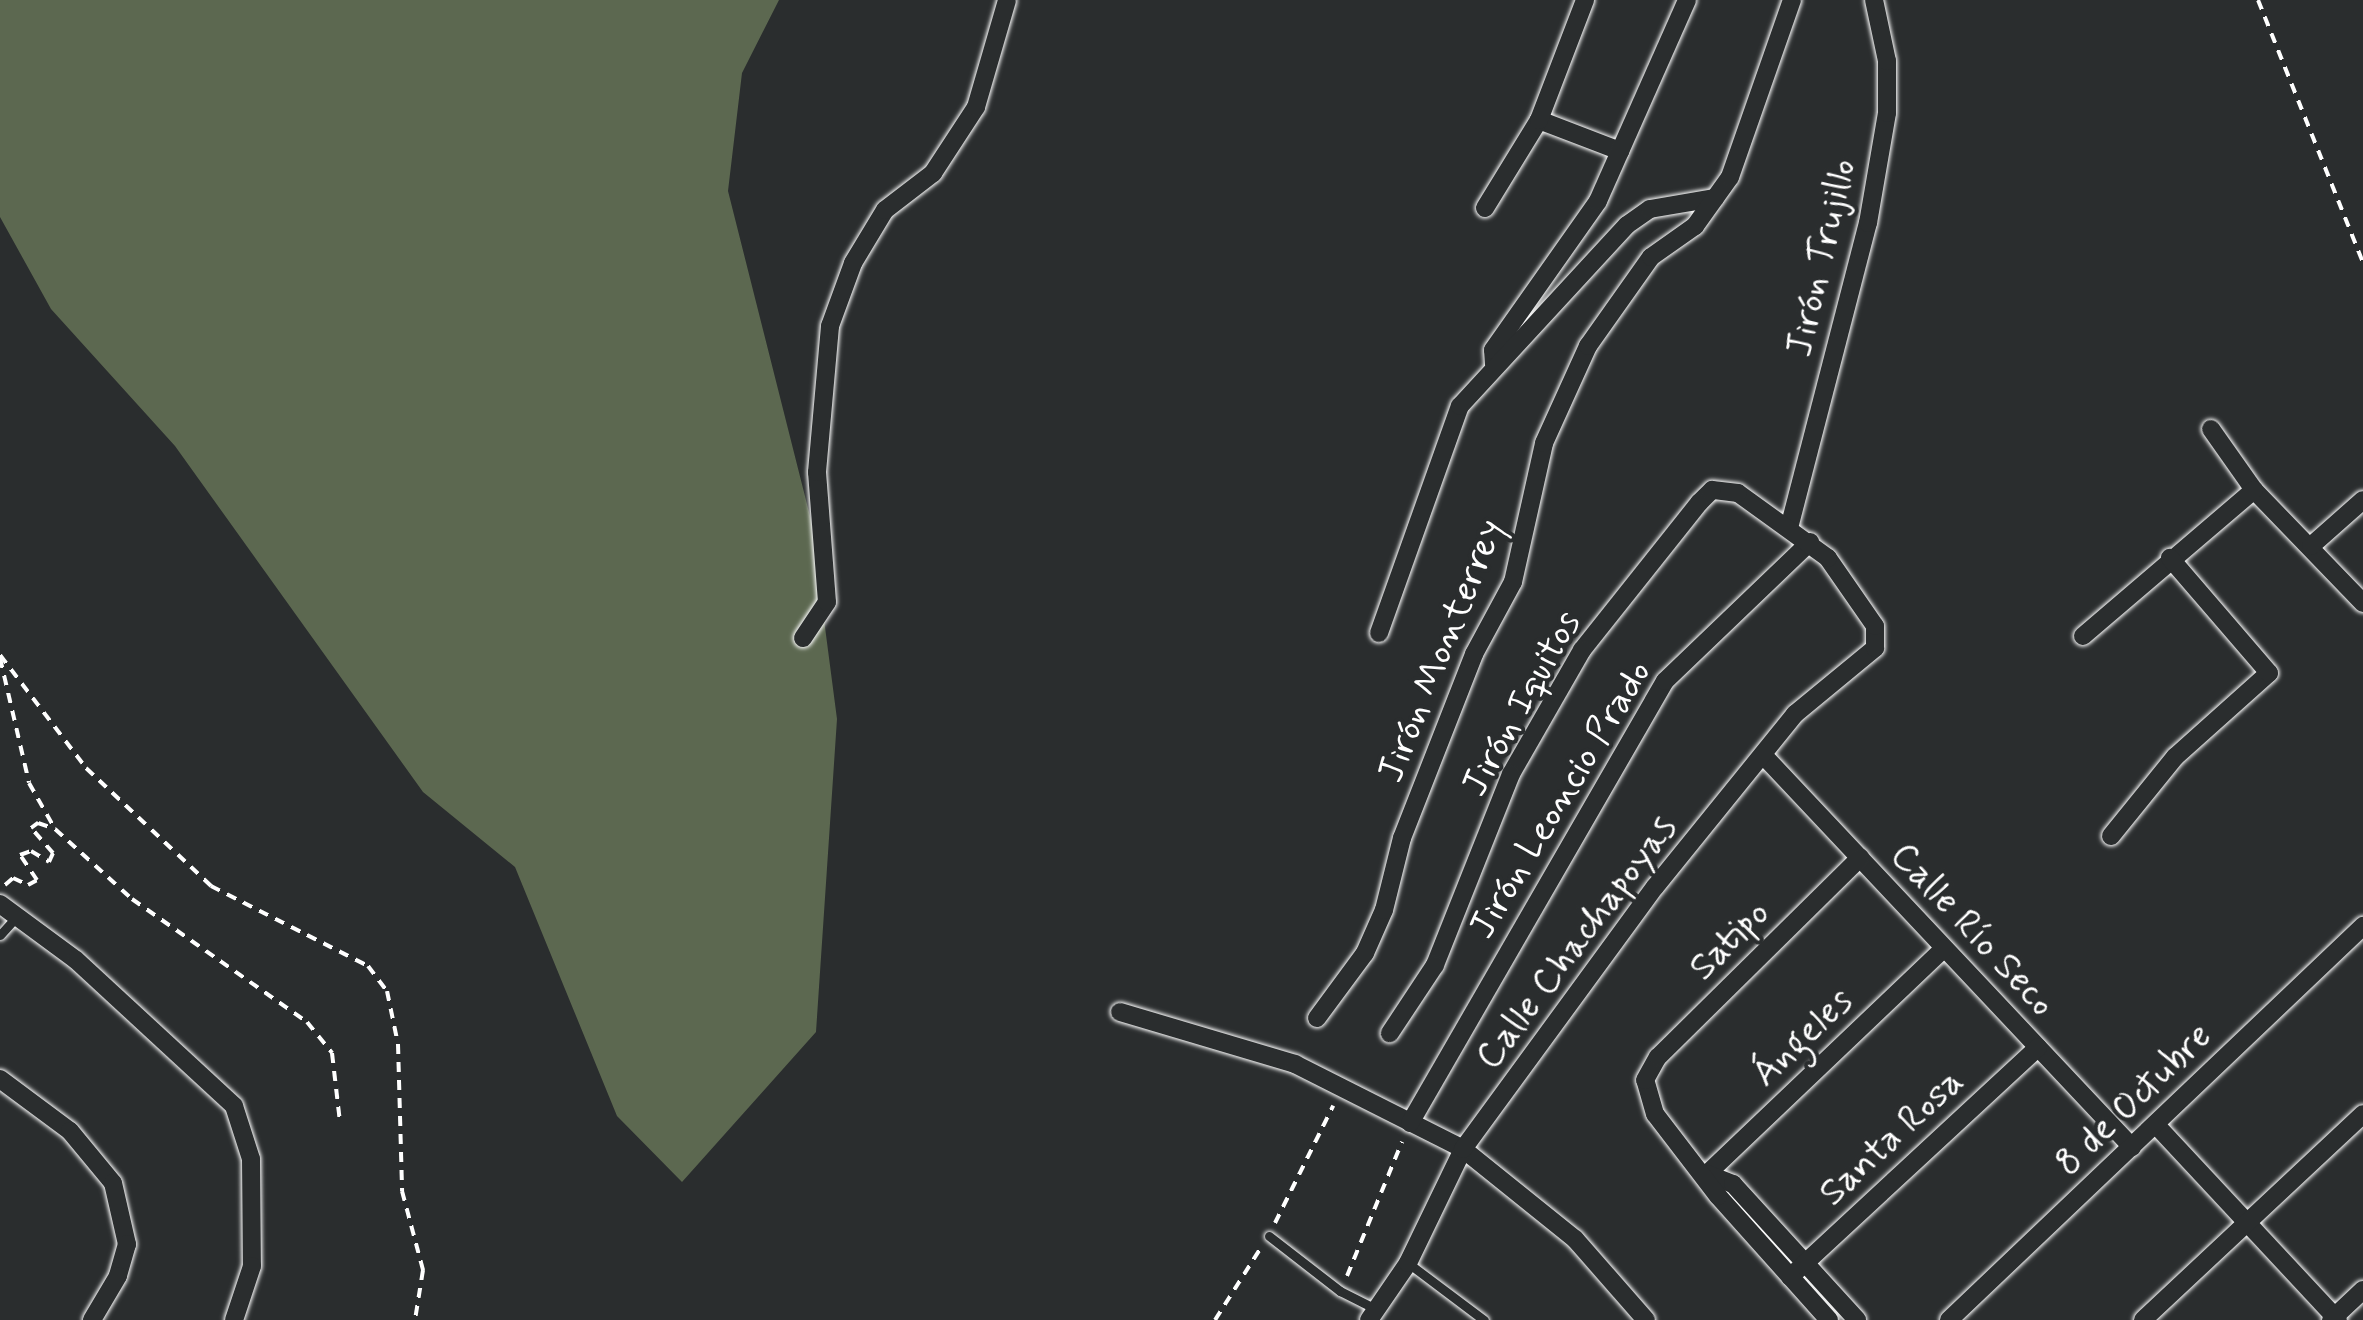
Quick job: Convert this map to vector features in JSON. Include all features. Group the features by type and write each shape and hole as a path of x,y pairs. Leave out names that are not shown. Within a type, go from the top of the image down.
{"street":[{"path":"803,638 827,602 817,472 830,326 853,262 885,210 933,173 976,107 1008,0"},
{"path":"1485,208 1539,120 1585,0"},
{"path":"1494,364 1493,350 1598,201 1686,0"},
{"name":"Jirón Monterrey","path":"1317,1018 1365,953 1384,910 1402,838 1474,654 1514,582 1544,443 1588,346 1652,257 1695,226 1730,177 1792,0"},
{"name":"Jirón Trujillo","path":"1789,528 1868,223 1887,113 1888,61 1874,0"},
{"path":"1539,120 1620,150"},
{"path":"1379,633 1439,450 1460,406 1494,364 1627,225 1650,210 1715,198"},
{"path":"2211,429 2254,490 2363,602"},
{"name":"Jirón Iquitos","path":"1390,1033 1434,966 1512,774 1582,650 1700,503 1723,487 1789,528"},
{"path":"2083,636 2254,490"},
{"path":"2311,546 2363,500"},
{"path":"1789,528 1810,542"},
{"name":"Calle Chachapoyas","path":"1372,1315 1408,1262 1463,1150 1655,887 1795,714 1866,658 1878,638 1828,558 1810,542"},
{"name":"Jirón Leoncio Prado","path":"1410,1123 1665,681 1810,542"},
{"path":"2111,836 2176,757 2269,673 2170,558"},
{"name":"Calle Río Seco","path":"1764,756 2132,1148"},
{"name":"Satipo","path":"1707,1174 1655,1114 1646,1097 1648,1072 1860,858"},
{"path":"10,910 76,960 234,1106 250,1159 252,1266 234,1320"},
{"name":"8 de Octubre","path":"1949,1320 2363,926"},
{"name":"Ángeles","path":"1707,1174 1944,948"},
{"path":"1120,1012 1344,1084 1463,1150 1575,1240 1646,1320"},
{"name":"Santa Rosa","path":"1790,1276 2038,1048"},
{"path":"0,1079 70,1132 114,1183 128,1244 118,1276 92,1320"},
{"path":"2144,1320 2363,1114"},
{"path":"2156,1125 2334,1319 2363,1290"},
{"path":"1707,1174 1732,1184 1857,1320"},
{"path":"1707,1174 1718,1196 1830,1320"}],"lane":[{"path":"0,934 10,910"},
{"path":"1269,1236 1372,1315"},
{"path":"1408,1262 1484,1320"}],"path":[{"path":"2258,0 2363,262"},
{"path":"0,656 29,783 55,830 132,899 307,1022 332,1053 340,1122"},
{"path":"0,656 86,768 211,886 368,966 388,991 398,1044 402,1191 423,1270 415,1320"},
{"path":"10,910 17,898 5,887 8,879 28,885 37,880 34,869 20,862 22,852 48,862 53,853 31,828 38,823 55,830"},
{"path":"1215,1320 1269,1236 1344,1084"},
{"path":"1340,1291 1410,1123"}],"green space":[{"path":"0,0 779,0 742,73 728,191 811,520 837,719 816,1032 682,1182 617,1116 515,867 423,792 175,446 51,309 0,217"}]}
